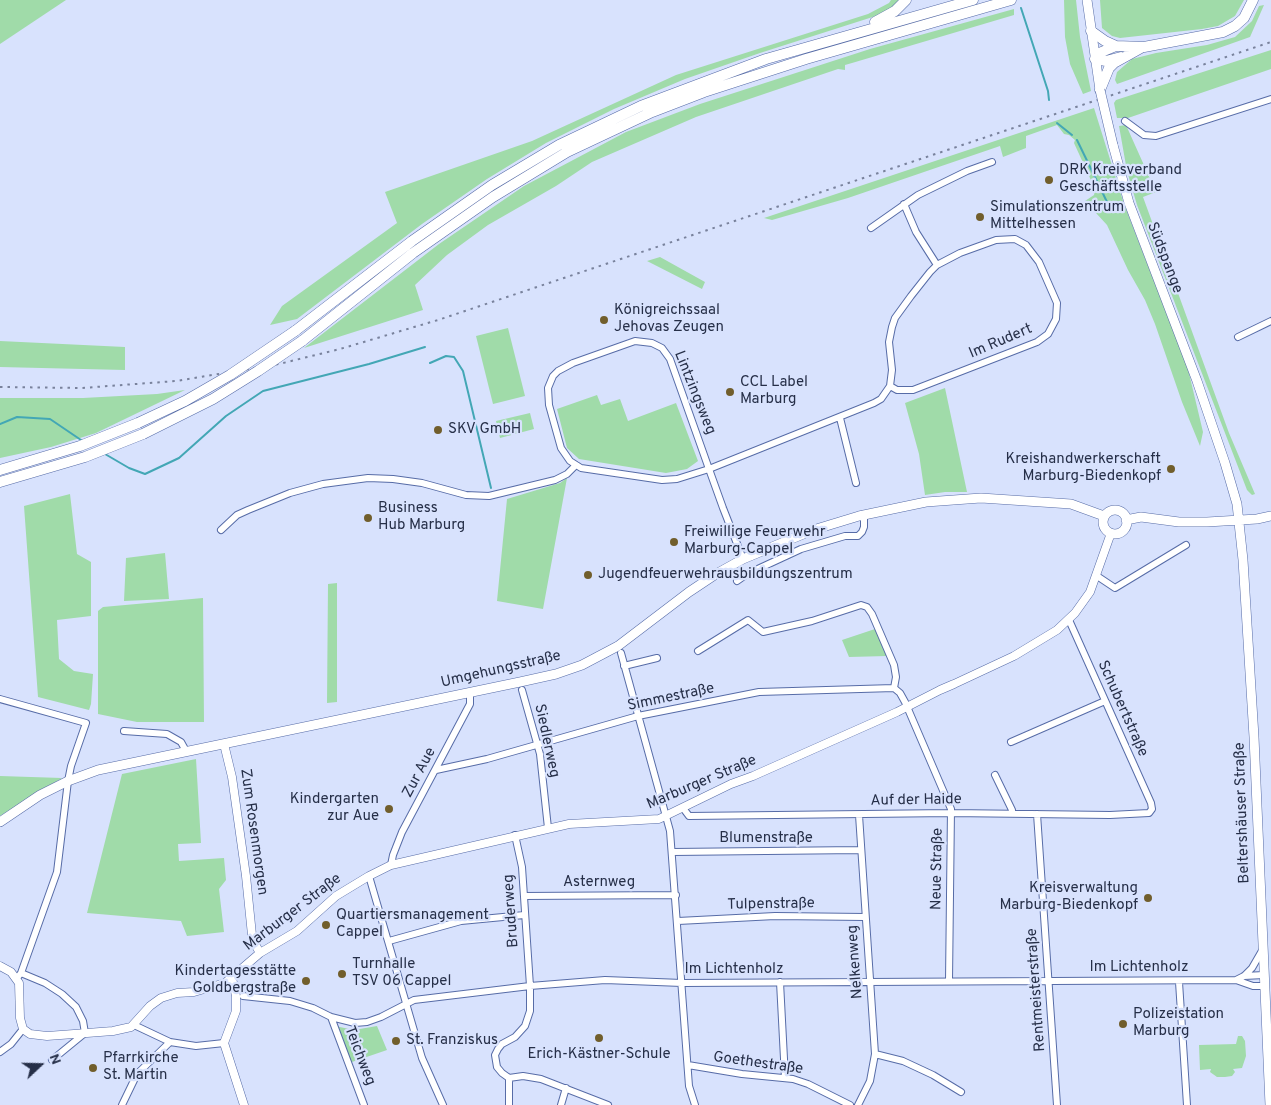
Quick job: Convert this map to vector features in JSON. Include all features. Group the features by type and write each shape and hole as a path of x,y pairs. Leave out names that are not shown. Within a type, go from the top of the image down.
{"highway":[{"path":"831,40 888,16 906,0"},
{"path":"0,470 74,449 104,438 185,401 223,380 294,331 412,241 492,185 559,145 641,106 766,59 972,0"},
{"path":"0,482 85,457 114,446 190,411 236,385 302,341 437,236 493,197 567,152 652,112 704,92 806,59 1011,0"},
{"path":"1144,46 1121,57 1106,61 1095,59 1099,53 1116,46 1144,46 1223,32 1239,23 1251,3"},
{"path":"1091,31 1116,46"},
{"path":"1100,90 1102,76 1121,57"}],"main road":[{"path":"1088,4 1095,59 1102,76"},
{"name":"Südspange","path":"1100,90 1129,203 1198,381 1237,504 1238,520"},
{"name":"Umgehungsstraße","path":"0,822 25,804 68,781 98,770 556,674 597,658 618,646 689,592 743,559 812,530 864,514 926,502 981,498 1071,504 1104,516"},
{"path":"1117,510 1124,514 1126,520 1126,526 1121,532 1112,533 1103,526 1104,516 1108,512 1117,510"},
{"path":"1126,520 1141,517 1179,522 1238,520 1271,516"},
{"name":"Beltershäuser Straße","path":"1238,520 1243,560 1254,737 1270,1105"}],"street":[{"path":"1125,120 1144,135 1156,136 1271,99"},
{"path":"872,228 904,204 924,192 967,171 992,162"},
{"path":"904,204 916,232 937,265"},
{"name":"Im Rudert","path":"1008,238 1019,240 1026,245 1035,255 1055,297 1057,310 1054,325 1048,334 1037,342 907,391 896,390 890,386 892,370 888,342 895,318 937,265 960,253 996,240 1008,238"},
{"path":"1238,337 1271,322"},
{"name":"Lintzingsweg","path":"576,465 565,455 557,438 549,405 550,382 558,371 573,363 628,343 640,341 657,345 666,352 670,359 743,559"},
{"path":"221,530 237,516 248,510 290,493 323,484 359,479 393,479 422,483 466,495 489,496 555,480 567,474 576,465 581,468 662,480 677,480 874,404 886,393 890,386"},
{"path":"840,418 856,483"},
{"path":"737,581 747,574 800,549 837,538 858,536 864,526 864,514"},
{"name":"Marburger Straße","path":"134,1025 150,1006 161,998 225,983 260,953 297,931 336,896 368,876 391,865 569,824 659,819 1025,650 1057,630 1068,620 1090,592 1112,533"},
{"path":"1097,576 1115,588 1186,545"},
{"path":"698,650 748,620 763,632 812,621 861,605 867,607 872,614 894,666 896,677 894,688 900,694 906,706"},
{"name":"Schubertstraße","path":"1068,620 1151,803 1152,809"},
{"path":"621,653 670,831 689,1086 695,1105"},
{"path":"624,666 657,658"},
{"name":"Simmestraße","path":"436,770 538,745 638,716 759,692 894,688"},
{"name":"Siedlerweg","path":"522,690 538,745 548,828"},
{"name":"Zur Aue","path":"391,865 402,832 470,704 470,692"},
{"path":"2,699 86,723 71,766 68,781 57,872 19,976 20,1018 23,1029 30,1034 47,1036 113,1031 134,1025 170,1042 196,1046 224,1043"},
{"path":"1011,742 1105,701"},
{"name":"Neue Straße","path":"906,706 950,803 950,981"},
{"path":"124,731 174,736 181,742 186,751"},
{"name":"Zum Rosenmorgen","path":"224,744 232,777 252,935 260,953"},
{"path":"995,775 1012,810 1012,814"},
{"name":"Auf der Haide","path":"683,808 689,816 951,813 1110,815 1149,813 1152,809"},
{"name":"Rentmeisterstraße","path":"1038,814 1057,1105"},
{"name":"Nelkenweg","path":"858,1105 870,1081 875,1054 859,815"},
{"name":"Bruderweg","path":"509,1078 497,1067 495,1055 502,1044 515,1037 525,1026 530,1011 522,867 515,835"},
{"name":"Blumenstraße","path":"672,852 860,850"},
{"path":"368,876 389,941 422,1058 443,1105"},
{"name":"Asternweg","path":"524,896 676,895"},
{"path":"389,941 461,921 524,915"},
{"name":"Tulpenstraße","path":"678,921 775,916 865,917"},
{"name":"Im Lichtenholz","path":"1236,980 1244,976 1256,963 1263,948"},
{"path":"0,966 19,976 52,986 76,1007 85,1033"},
{"name":"Im Lichtenholz","path":"1244,976 1264,976"},
{"path":"232,978 236,996 236,1011 224,1043 244,1105"},
{"name":"Im Lichtenholz","path":"243,996 290,1001 313,1008 330,1017 356,1023 367,1022 381,1017 414,1000 530,986 604,980 682,983 1048,980 1180,982 1236,980 1254,986 1265,986"},
{"path":"780,982 785,1078"},
{"path":"1180,982 1187,1105"},
{"name":"Teichweg","path":"330,1017 364,1105"},
{"path":"0,1052 12,1044 23,1029"},
{"path":"52,1060 85,1033"},
{"path":"122,1105 137,1074 170,1042"},
{"path":"875,1054 903,1061 933,1075 960,1092"},
{"name":"Goethestraße","path":"688,1065 742,1074 785,1078 808,1084 850,1105"},
{"path":"509,1105 509,1078 523,1076 540,1079 608,1105"},
{"path":"561,1105 566,1088"}],"green space":[{"path":"0,0 66,0 0,44"},
{"path":"891,0 901,0 896,6 882,14 685,79 614,109 546,143 487,179 422,224 297,319 270,325 282,306 397,223 385,192 532,141 676,75 868,14 889,3"},
{"path":"1064,0 1076,0 1080,37 1091,91 1083,94 1070,64 1065,37"},
{"path":"1100,0 1244,0 1235,16 1218,26 1120,38 1112,36 1102,28"},
{"path":"1264,5 1250,37 1117,84 1115,80 1117,72 1132,59 1207,45 1235,37 1252,21 1259,6"},
{"path":"1014,9 1014,15 845,65 845,70 838,69 696,117 592,162 556,186 488,225 447,255 415,285 423,310 304,348 439,244 524,186 626,132 700,104 870,49"},
{"path":"1271,50 1271,69 1128,118 1117,118 1114,103 1116,100"},
{"path":"1094,108 1124,204 1188,369 1203,432 1200,446 1145,300 1128,270 1107,225 1085,201 1094,195 1095,189 1074,143 1075,140 1069,135 1064,134 1057,125 1026,136 1026,148 1003,157 1000,146 848,198 772,220 764,218"},
{"path":"1126,125 1156,192 1143,197 1229,433 1255,494 1252,495 1247,490 1137,205 1127,171 1119,126"},
{"path":"660,257 705,282 702,289 647,261"},
{"path":"508,328 525,396 493,404 476,336"},
{"path":"0,341 125,347 125,370 0,367"},
{"path":"945,388 967,492 945,492 925,495 919,454 905,403"},
{"path":"185,390 96,433 51,447 0,458 0,398 83,398 157,394"},
{"path":"597,395 601,405 620,399 628,421 676,403 698,461 687,469 666,473 579,459 567,448 557,409"},
{"path":"530,413 534,429 500,438 496,421"},
{"path":"567,478 543,609 497,601 507,499 560,483"},
{"path":"70,494 77,554 91,562 91,616 57,620 59,659 74,671 93,674 89,710 38,697 24,506"},
{"path":"165,553 169,599 124,601 126,558"},
{"path":"337,583 337,702 327,703 328,584"},
{"path":"203,598 204,722 137,722 98,714 98,611 103,607"},
{"path":"875,629 887,656 849,657 842,640"},
{"path":"196,759 201,843 178,844 179,861 224,858 226,880 219,889 224,932 187,936 181,921 87,913 122,774"},
{"path":"0,776 62,778 0,816"},
{"path":"335,1026 354,1030 377,1026 387,1050 349,1063"},
{"path":"1238,1036 1242,1036 1245,1041 1246,1056 1242,1068 1233,1069 1235,1072 1232,1076 1225,1077 1217,1077 1210,1072 1211,1069 1200,1070 1199,1045 1236,1044"}],"waterway":[{"path":"1021,8 1048,91 1049,100"},
{"path":"1057,123 1072,135"},
{"path":"1077,140 1108,204"},
{"path":"105,454 129,468 145,474 179,458 226,416 263,391 369,364 425,347"},
{"path":"430,363 446,356 454,357 463,371 491,488"},
{"path":"0,424 17,417 50,419 81,440"}],"railway":[{"path":"0,387 82,388 176,381 279,364 340,349 438,320 1271,42"}],"place":[{"name":"DRK Kreisverband Geschäftsstelle","path":"1049,180"},
{"name":"Simulationszentrum Mittelhessen","path":"980,217"},
{"name":"Königreichssaal Jehovas Zeugen","path":"604,320"},
{"name":"CCL Label Marburg","path":"730,392"},
{"name":"SKV GmbH","path":"438,430"},
{"name":"Kreishandwerkerschaft Marburg-Biedenkopf","path":"1171,469"},
{"name":"Business Hub Marburg","path":"368,518"},
{"name":"Freiwillige Feuerwehr Marburg-Cappel","path":"674,542"},
{"name":"Jugendfeuerwehrausbildungszentrum","path":"588,575"},
{"name":"Kindergarten zur Aue","path":"389,809"},
{"name":"Kreisverwaltung Marburg-Biedenkopf","path":"1148,898"},
{"name":"Quartiersmanagement Cappel","path":"326,925"},
{"name":"Turnhalle TSV 06 Cappel","path":"342,974"},
{"name":"Kindertagesstätte Goldbergstraße","path":"306,981"},
{"name":"Polizeistation Marburg","path":"1123,1024"},
{"name":"Erich-Kästner-Schule","path":"599,1038"},
{"name":"St. Franziskus","path":"396,1041"},
{"name":"Pfarrkirche St. Martin","path":"93,1068"}]}
